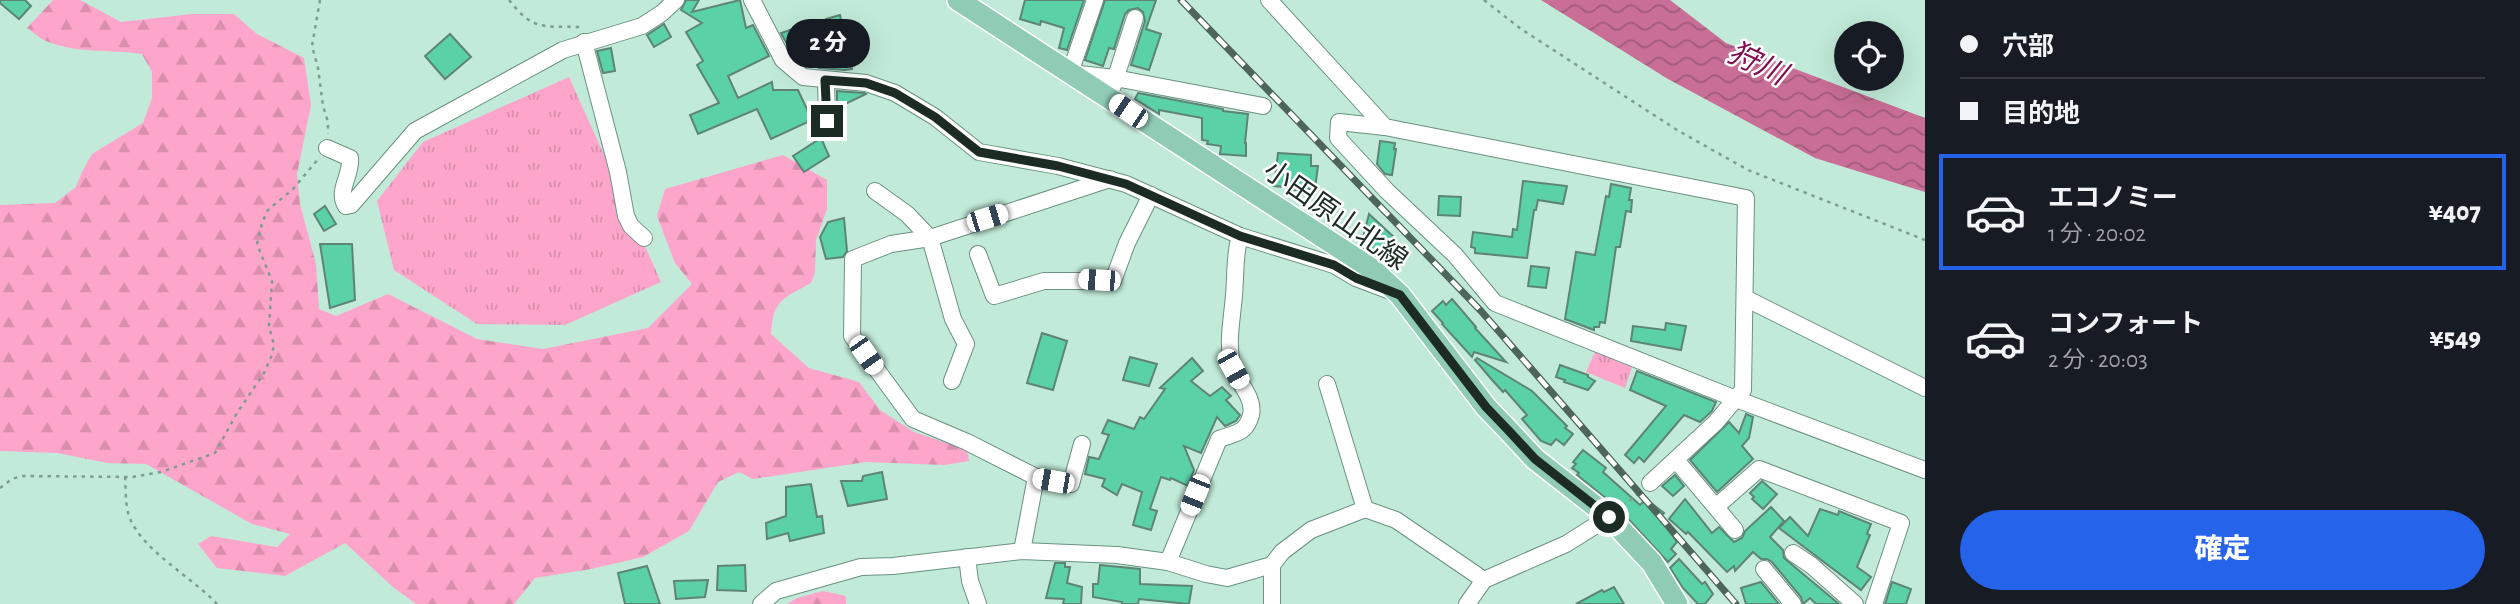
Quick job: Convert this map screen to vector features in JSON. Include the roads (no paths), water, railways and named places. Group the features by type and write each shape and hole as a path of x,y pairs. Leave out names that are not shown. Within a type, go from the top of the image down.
{"main road":[{"name":"小田原山北線","path":"958,0 1070,74 1112,88 1372,269 1400,295 1486,407 1535,459 1609,517 1652,563 1677,604"}],"street":[{"path":"327,148 350,158 351,167 342,194 346,206 351,205 415,131 563,50 582,34 642,26 676,0"},
{"path":"752,0 783,60 803,77 866,83 895,93 935,117 979,152 1058,166 1110,179 1240,236 1334,265 1356,278 1400,295"},
{"path":"1070,74 1095,0"},
{"path":"1269,0 1385,127"},
{"path":"1135,18 1112,88 1263,106"},
{"path":"582,34 618,172 626,216 631,226 644,238"},
{"path":"825,80 827,121"},
{"path":"1650,483 1676,460 1736,399 1742,390 1746,198 1385,127 1339,122 1338,138 1387,191 1455,255 1495,303 1736,399 1925,470"},
{"path":"1082,444 1071,484 1036,477 967,442 913,419 852,336 853,259 891,244 930,238 1110,179"},
{"path":"875,191 907,214 930,238 953,319 966,344 952,381"},
{"path":"978,254 994,296 1044,281 1113,281 1127,243 1151,195"},
{"path":"1168,562 1219,439 1240,434 1250,418 1252,407 1233,369 1229,347 1235,255 1240,236"},
{"path":"1745,298 1925,388"},
{"path":"1327,384 1365,509"},
{"path":"1676,460 1735,530"},
{"path":"1717,506 1759,469 1901,523 1874,604"},
{"path":"1022,551 1036,477"},
{"path":"761,604 776,591 860,567 893,566 1022,551 1116,555 1168,562 1227,578 1272,565 1282,552 1311,530 1365,509 1396,520 1484,580"},
{"path":"1467,604 1484,580 1566,544 1609,517"},
{"path":"1793,553 1811,565 1855,604"},
{"path":"967,557 970,581 978,604"},
{"path":"1272,565 1272,604"},
{"path":"1764,569 1793,604"}],"water":[{"name":"狩川","path":"1541,0 1670,0 1726,43 1834,84 1834,91 1853,91 1925,118 1925,192 1815,158 1668,79"}],"railway":[{"path":"1181,0 1481,311 1736,604"}]}
